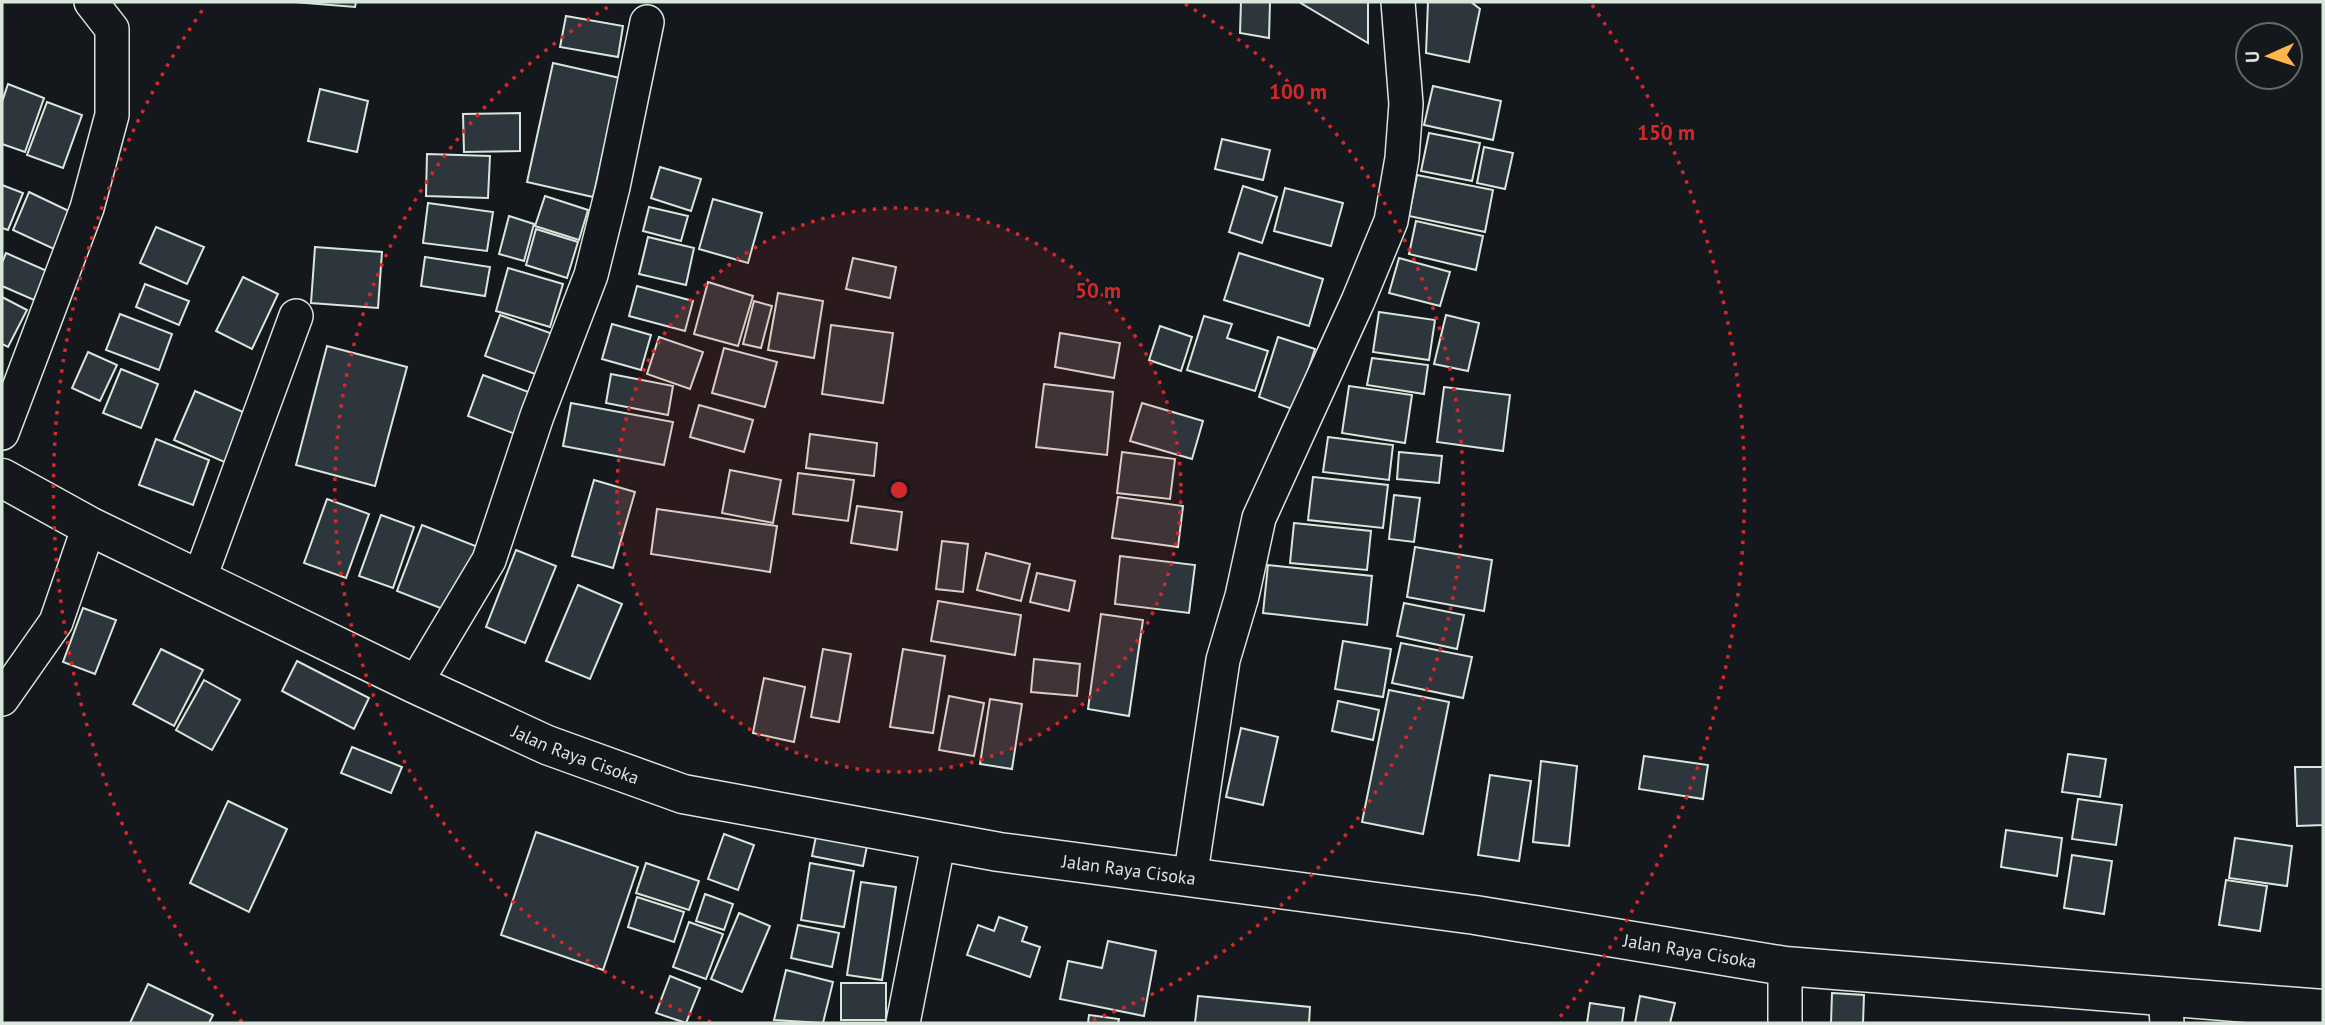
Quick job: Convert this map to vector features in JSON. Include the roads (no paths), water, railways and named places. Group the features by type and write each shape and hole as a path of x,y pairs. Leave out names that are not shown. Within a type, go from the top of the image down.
{"street":[{"path":"2,433 87,208 112,115 112,29 91,2"},
{"path":"1189,879 1223,660 1242,596 1259,518 1358,301 1391,221 1402,158 1406,104 1398,2"},
{"path":"415,684 489,560 537,416 591,275 613,187 647,22"},
{"path":"199,580 296,316"},
{"name":"Jalan Raya Cisoka","path":"2,478 89,526 415,684 547,745 683,794 999,852 1475,915 1785,966 2166,1010 2303,1014"},
{"path":"2,699 56,622 89,526"},
{"path":"903,1023 939,841"},
{"path":"1784,1023 1785,966"}]}
